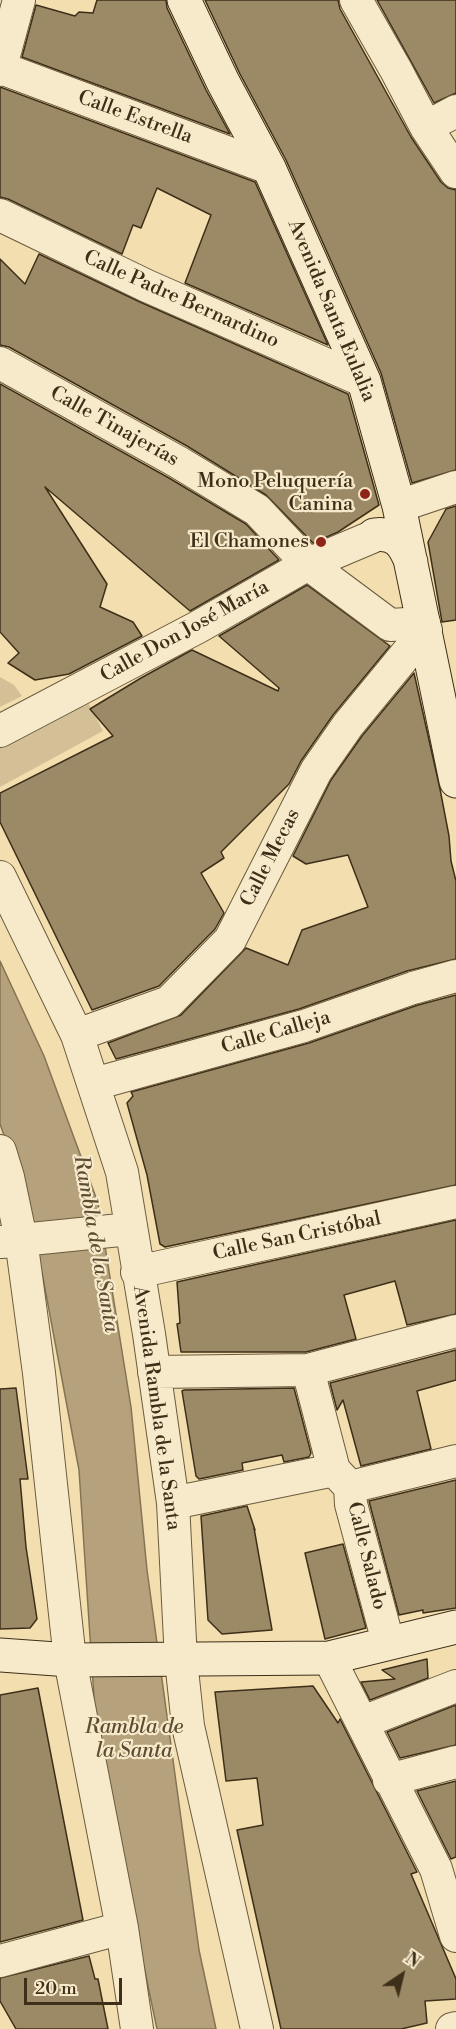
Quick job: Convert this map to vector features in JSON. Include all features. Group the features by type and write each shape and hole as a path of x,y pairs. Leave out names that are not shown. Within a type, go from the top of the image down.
{"street":[{"path":"0,69 19,0"},
{"name":"Avenida Santa Eulalia","path":"184,0 223,82 269,168 364,381 399,506 456,781"},
{"path":"356,0 426,127 456,172"},
{"name":"Calle Estrella","path":"0,69 269,168"},
{"path":"426,127 456,111"},
{"name":"Calle Padre Bernardino","path":"0,215 147,286 364,381"},
{"name":"Calle Tinajerías","path":"0,363 178,462 257,510 308,564 390,625 425,627"},
{"path":"373,536 399,506 456,487"},
{"path":"373,536 383,534 399,540 405,546 411,563"},
{"name":"Calle Don José María","path":"0,731 198,627 308,564 373,536"},
{"name":"Calle Mecas","path":"77,1035 169,1002 230,940 316,771 348,725 425,627"},
{"name":"Avenida Rambla de la Santa","path":"0,877 77,1035 122,1172 173,1503 181,1660 188,1726 257,2029"},
{"name":"Calle Calleja","path":"94,1084 304,1026 413,988 456,976"},
{"path":"0,1152 8,1177 11,1240 39,1373 70,1660 122,1928 137,2029"},
{"name":"Calle San Cristóbal","path":"137,1272 456,1202"},
{"path":"11,1240 130,1230"},
{"path":"154,1372 308,1370 456,1331"},
{"name":"Calle Salado","path":"308,1370 351,1504 388,1642"},
{"path":"173,1503 456,1461"},
{"path":"0,1655 70,1660 329,1658 456,1627"},
{"path":"329,1658 390,1780 446,1865 456,1936"},
{"path":"363,1722 456,1686"},
{"path":"390,1780 456,1762"},
{"path":"0,1961 122,1928"}],"shaded area":[{"path":"0,677 14,685 22,696 0,707"},
{"path":"88,702 103,731 0,787 0,741"}],"water":[{"name":"Rambla de la Santa","path":"0,961 44,1056 98,1203 131,1407 147,1570 199,1950 216,2029 157,2029 97,1743 79,1470 43,1278 18,1174 0,1124"}],"building":[{"path":"97,0 166,0 167,8 206,90 230,134 22,57 36,5 75,16 79,12 93,13"},
{"path":"205,0 338,0 340,9 411,137 441,182 448,188 456,190 456,470 412,483 381,373 286,160 240,74"},
{"path":"377,0 456,0 456,93 434,103"},
{"path":"0,87 255,182 328,345 185,283 211,215 157,188 141,228 133,225 122,254 0,197"},
{"path":"39,254 140,302 348,394 379,505 338,532 313,543 266,495 187,446 9,347 0,345 0,259 25,284"},
{"path":"0,384 169,478 246,524 279,560 190,611 45,487 107,584 100,607 133,622 142,636 69,674 35,680 8,663 19,653 0,632"},
{"path":"456,506 456,620 442,622 428,542 446,509"},
{"path":"307,585 390,646 333,715 301,761 289,784 221,852 224,858 201,873 224,913 215,929 159,986 92,1010 0,822 0,793 113,736 90,709 192,650 278,691 279,688 219,636"},
{"path":"414,673 440,789 456,881 456,959 407,971 299,1009 116,1059 108,1043 181,1015 246,948 288,965 302,930 368,907 348,855 306,864 293,856 331,780 362,736"},
{"path":"456,995 456,1185 165,1247 160,1244 147,1175 127,1103 133,1096 131,1092 309,1043 418,1005"},
{"path":"456,1220 456,1314 407,1325 395,1281 344,1295 356,1339 306,1352 181,1352 177,1324 180,1323 177,1282"},
{"path":"456,1350 456,1380 417,1391 431,1449 361,1466 343,1400 337,1410 330,1383"},
{"path":"16,1388 28,1479 20,1479 26,1547 37,1619 30,1628 0,1629 0,1389"},
{"path":"294,1388 311,1453 309,1457 284,1462 282,1455 242,1463 243,1470 199,1479 196,1476 182,1391"},
{"path":"456,1480 456,1608 423,1613 423,1610 399,1615 369,1501"},
{"path":"247,1506 255,1530 254,1528 272,1630 222,1634 208,1620 201,1516"},
{"path":"343,1544 366,1628 325,1639 305,1553"},
{"path":"427,1659 428,1678 370,1700 361,1682 395,1679 382,1670"},
{"path":"313,1686 338,1723 340,1719 417,1872 411,1874 456,1979 456,1999 425,2001 427,2023 401,2029 281,2029 237,1830 263,1825 257,1778 226,1781 215,1692"},
{"path":"38,1688 83,1920 0,1942 0,1695"},
{"path":"456,1705 456,1745 400,1758 387,1732"},
{"path":"456,1781 456,1857 451,1859 417,1791"},
{"path":"89,1956 95,1979 98,1979 108,2029 16,2029 0,2001 0,1978"}],"place":[{"name":"Mono Peluquería Canina","path":"365,494"},
{"name":"El Chamones","path":"321,542"}]}
